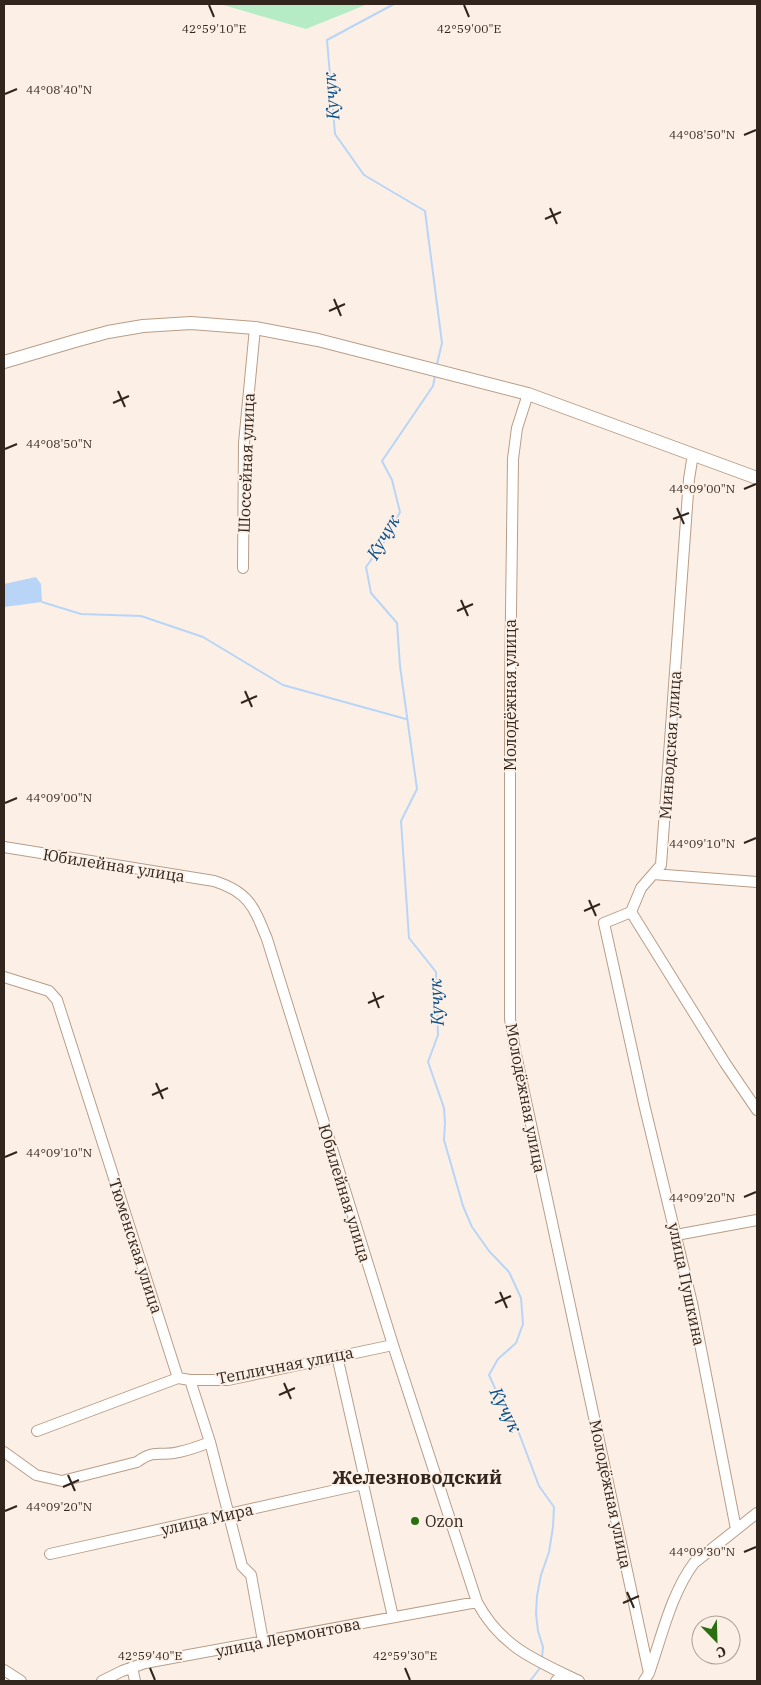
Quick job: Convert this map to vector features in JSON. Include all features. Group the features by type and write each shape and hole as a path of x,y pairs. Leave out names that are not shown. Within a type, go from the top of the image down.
{"main road":[{"path":"4,362 92,336 143,326 191,323 255,328 318,340 528,394 757,478"}],"street":[{"name":"Шоссейная улица","path":"243,568 244,444 255,328"},
{"name":"Молодёжная улица","path":"528,394 517,428 513,459 510,687 510,1019 647,1677"},
{"name":"Минводская улица","path":"631,912 641,888 661,865 693,454"},
{"name":"Юбилейная улица","path":"4,847 214,880 230,886 243,894 252,905 267,940 393,1345 477,1602 493,1628 507,1641 528,1656 550,1666 560,1677 579,1681"},
{"path":"653,874 757,882"},
{"path":"631,912 725,1063 757,1110"},
{"name":"улица Пушкина","path":"631,912 604,923 644,1104 694,1312 736,1530"},
{"name":"Тюменская улица","path":"4,977 49,991 58,1000 178,1378"},
{"path":"676,1234 757,1220"},
{"name":"Тепличная улица","path":"37,1430 178,1378 190,1380 228,1380 393,1345"},
{"path":"337,1356 393,1617"},
{"path":"190,1380 210,1442 242,1566 251,1575 263,1642"},
{"path":"4,1452 36,1475 62,1481 137,1462 145,1456 159,1452 177,1453 210,1442"},
{"name":"улица Мира","path":"50,1554 363,1484"},
{"path":"647,1677 677,1593 687,1573 694,1563 757,1513"},
{"name":"улица Лермонтова","path":"102,1681 132,1667 477,1602"},
{"path":"132,1667 135,1681"},
{"path":"4,1670 21,1681"}],"green space":[{"path":"220,4 368,4 306,29"}],"water":[{"path":"36,577 41,584 42,602 4,607 4,584"}],"waterway":[{"name":"Кучук","path":"394,4 327,40 335,134 364,175 425,211 442,343 437,364"},
{"name":"Кучук","path":"435,376 433,386 382,461 392,480 400,512 387,538 366,567 371,593 397,623 400,666 417,789 401,821 409,938 436,972 438,1035 428,1062 444,1108 444,1140 463,1206 472,1227 489,1251 509,1272 521,1298 523,1324 516,1343 498,1359 489,1375 499,1397 511,1412 539,1486 554,1507 549,1552 541,1575 537,1596 536,1614 538,1631 543,1647 542,1658"},
{"path":"42,602 81,614 141,616 203,637 283,685 406,719"},
{"name":"Кучук","path":"530,1681 540,1668"}],"place":[{"name":"Ozon","path":"415,1521"}],"district":[{"name":"Железноводский","path":"417,1477"}]}
